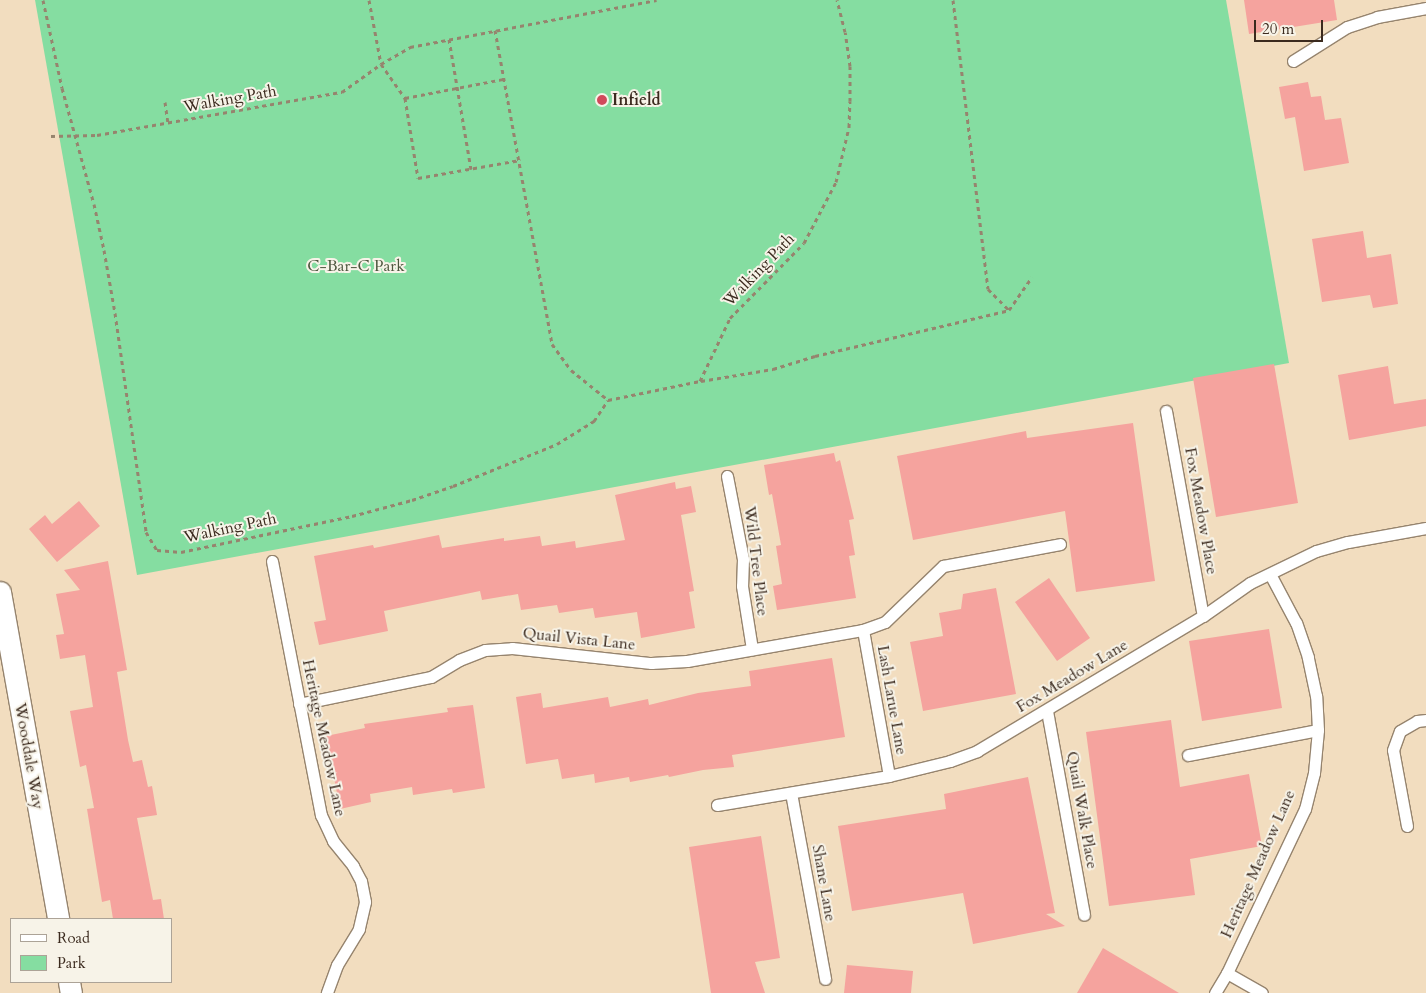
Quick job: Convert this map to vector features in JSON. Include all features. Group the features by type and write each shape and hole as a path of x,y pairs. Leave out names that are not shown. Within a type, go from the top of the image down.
{"street":[{"name":"Wooddale Way","path":"0,592 58,918"}],"lane":[{"path":"1293,61 1347,27 1377,17 1426,8"},
{"name":"Fox Meadow Place","path":"1166,412 1203,616"},
{"name":"Wild Tree Place","path":"727,476 743,560 742,586 752,649"},
{"name":"Fox Meadow Lane","path":"716,805 889,776 950,761 977,751 1047,711 1203,616 1250,583 1316,551 1348,542 1426,528"},
{"name":"Quail Vista Lane","path":"299,704 423,680 459,660 485,650 512,648 651,663 687,661 862,630 885,622 943,566 1060,544"},
{"name":"Heritage Meadow Lane","path":"272,561 321,815 333,841 353,866 361,881 365,902 359,929 337,965 327,993"},
{"name":"Heritage Meadow Lane","path":"1215,993 1227,973 1305,809 1314,773 1318,730 1316,696 1308,657 1296,623 1270,574"},
{"name":"Lash Larue Lane","path":"862,630 889,776"},
{"name":"Quail Walk Place","path":"1047,711 1084,915"},
{"path":"1408,826 1393,750 1400,731 1417,721 1426,720"},
{"path":"1188,755 1318,730"},
{"name":"Shane Lane","path":"791,792 824,979"},
{"path":"1227,973 1262,993"}],"path":[{"name":"Walking Path","path":"43,0 74,135 94,204 109,277 146,532 157,550 181,552 352,516 453,486 557,444 594,421 608,400"},
{"path":"369,0 381,64 405,98 418,178 520,160"},
{"name":"Walking Path","path":"74,135 97,135 342,92 410,46 657,0"},
{"name":"Walking Path","path":"700,381 730,318 804,243 836,182 849,127 850,101 850,66 845,32 837,0"},
{"path":"953,0 988,289 1008,310"},
{"path":"495,30 552,344 571,370 608,400 700,381 773,369 815,356 1008,310 1032,276"},
{"path":"449,39 471,169"},
{"path":"405,98 504,78"},
{"path":"165,102 168,123"},
{"path":"52,136 74,135"}],"green space":[{"name":"C-Bar-C Park","path":"35,0 1226,0 1289,363 137,575"}],"building":[{"path":"1244,0 1334,0 1337,20 1249,34"},
{"path":"1308,82 1311,97 1321,96 1325,120 1341,118 1349,163 1304,171 1295,117 1285,119 1279,87"},
{"path":"1363,231 1367,258 1391,254 1398,304 1373,308 1370,295 1322,302 1312,239"},
{"path":"1274,364 1298,503 1216,517 1193,378"},
{"path":"1388,366 1394,404 1426,399 1426,426 1349,440 1338,375"},
{"path":"1133,423 1155,581 1076,592 1065,511 913,540 897,456 1026,431 1027,438"},
{"path":"834,453 836,462 840,460 854,519 849,520 855,555 849,556 856,598 777,610 773,586 782,584 776,546 781,545 772,494 769,495 764,465"},
{"path":"675,482 676,489 691,486 696,512 681,515 694,591 689,592 695,628 641,638 637,612 595,618 593,608 559,613 557,605 521,610 518,594 482,600 480,591 384,611 388,631 319,645 314,622 326,620 314,556 373,545 374,548 439,535 442,548 504,538 504,541 540,536 542,546 575,541 576,548 625,540 615,495"},
{"path":"79,501 100,526 57,562 29,529 45,515 52,524"},
{"path":"108,561 127,670 117,672 128,740 133,762 142,760 148,787 152,786 157,815 137,818 153,900 161,899 164,918 113,918 110,900 102,902 87,809 94,808 86,765 80,767 70,711 93,707 85,655 60,659 56,635 64,634 56,594 80,590 64,570"},
{"path":"1049,578 1090,638 1057,661 1015,602"},
{"path":"996,588 1016,694 923,711 910,642 943,636 939,613 961,609 963,594"},
{"path":"1269,629 1282,708 1202,721 1189,641"},
{"path":"832,658 845,737 732,755 734,767 703,770 669,777 668,775 630,782 629,777 595,783 594,774 562,779 558,759 526,764 516,697 541,693 543,708 608,697 610,707 648,699 649,705 698,693 751,686 749,671"},
{"path":"473,705 485,788 453,793 452,789 413,795 412,787 370,794 371,802 340,809 326,736 365,728 364,724 448,712 447,708"},
{"path":"1171,720 1180,787 1249,774 1262,846 1190,859 1195,895 1109,906 1086,732"},
{"path":"1028,777 1055,913 1046,914 1065,926 973,944 963,893 852,911 838,826 946,809 944,794"},
{"path":"761,836 780,958 755,962 765,993 711,993 689,847"},
{"path":"1103,948 1179,993 1077,993"},
{"path":"847,965 913,971 911,993 844,993"}],"place":[{"name":"Infield","path":"602,100"}]}
